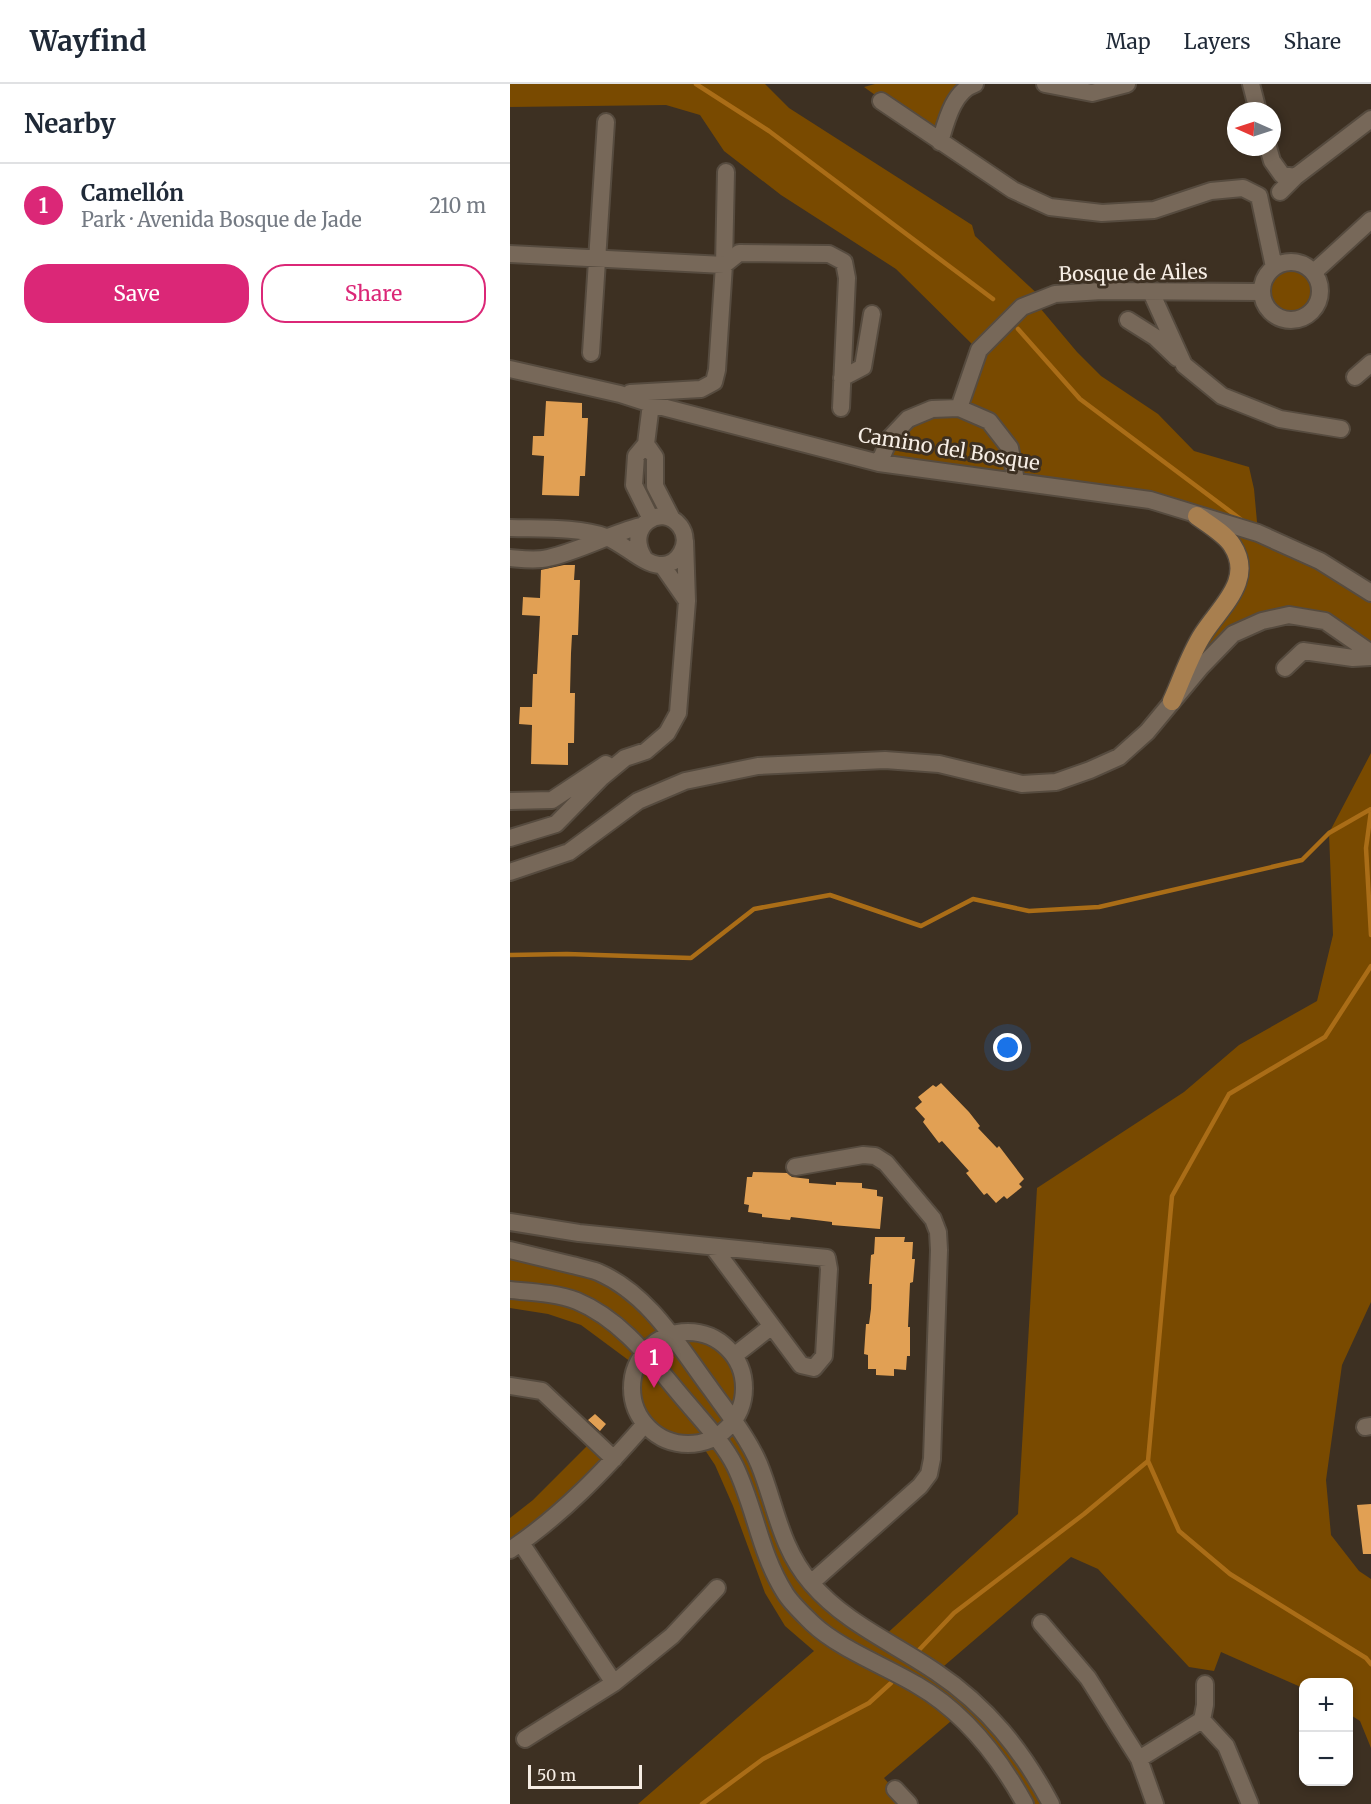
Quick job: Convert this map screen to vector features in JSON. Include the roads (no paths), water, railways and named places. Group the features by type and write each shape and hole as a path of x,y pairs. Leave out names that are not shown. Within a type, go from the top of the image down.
{"main road":[{"path":"1172,701 1203,634 1233,594 1240,576 1240,561 1232,544 1197,516"}],"street":[{"path":"940,142 949,111 967,86 975,84"},
{"path":"1045,84 1092,93 1127,84"},
{"path":"1251,84 1256,102"},
{"path":"881,101 1012,190 1050,207 1102,213 1154,210 1211,191 1243,188 1258,196 1274,267"},
{"path":"1280,192 1295,177 1371,119"},
{"path":"591,353 606,122"},
{"path":"1271,156 1282,175 1295,177"},
{"path":"620,394 700,389 714,382 717,370 724,265 726,172"},
{"path":"1314,272 1371,220"},
{"path":"510,254 724,265 739,254 829,254 844,262 847,278 841,408"},
{"path":"1287,262 1295,263 1302,264 1314,272 1321,290 1316,308 1302,320 1283,321 1268,310 1261,292 1264,278 1274,267 1287,262"},
{"name":"Bosque de Ailes","path":"958,408 979,350 1022,307 1055,294 1101,291 1261,292"},
{"path":"1151,292 1184,365"},
{"path":"842,378 863,367 872,314"},
{"path":"1128,321 1155,337 1184,365 1222,396 1280,419 1341,429"},
{"path":"1355,377 1371,363"},
{"name":"Camino del Bosque","path":"510,369 620,394 879,463 1150,500 1258,533 1320,561 1371,593"},
{"path":"646,523 634,485 636,456 646,444 651,404"},
{"path":"879,463 890,438 908,419 932,409 958,408 989,421 1010,448 1016,481"},
{"path":"510,801 552,800 602,765 646,751 667,733 678,713 687,601 685,541 684,533 672,519 655,486 655,457 646,444"},
{"path":"510,558 545,559 578,550 606,537 662,517 672,519"},
{"path":"644,558 638,548 637,537 646,523"},
{"path":"510,528 588,532 606,537 652,563 662,565 678,558 685,541"},
{"path":"662,565 687,601"},
{"path":"510,872 569,852 638,801 685,781 758,766 885,760 939,764 1022,784 1056,782 1119,757 1147,732 1233,633 1262,621 1289,615 1325,621 1371,655"},
{"path":"1285,668 1303,651 1343,657 1371,655"},
{"path":"510,838 556,824 602,777 625,758"},
{"path":"795,1167 863,1155 876,1156 886,1163 933,1219 938,1232 939,1250 932,1459 929,1474 920,1486 811,1583"},
{"path":"510,1222 579,1233 826,1258 829,1269 824,1356 814,1368 801,1365 713,1247"},
{"path":"510,1250 597,1272 624,1287 643,1302 670,1333 752,1448 768,1486 782,1537 796,1563 811,1583 832,1605 937,1672 975,1702 1008,1737 1032,1769 1051,1804"},
{"path":"510,1290 576,1301 611,1320 644,1352 717,1438 735,1466 772,1568 785,1594 830,1637 945,1703 990,1750 1013,1781 1025,1804"},
{"path":"735,1354 772,1326"},
{"path":"699,1331 725,1343 735,1354 742,1367 745,1395 734,1422 717,1438 691,1445 665,1441 644,1425 633,1401 633,1375 644,1352 670,1333 699,1331"},
{"path":"510,1386 542,1391 614,1459"},
{"path":"614,1683 515,1547 571,1502 644,1425"},
{"path":"525,1739 614,1683 672,1636 717,1588"},
{"path":"814,1624 832,1605"},
{"path":"1041,1623 1088,1678 1139,1759 1155,1804"},
{"path":"1205,1684 1203,1720 1226,1746 1250,1804"},
{"path":"1139,1759 1203,1720"},
{"path":"895,1789 909,1804"}],"waterway":[{"path":"696,84 769,131 993,299"},
{"path":"1018,329 1080,399 1243,521"},
{"path":"510,955 567,954 691,958 754,909 830,895 921,926 973,899 1029,911 1099,907 1302,860 1329,833 1371,809"},
{"path":"1371,811 1366,848 1371,935"},
{"path":"1371,966 1325,1037 1229,1094 1172,1196 1148,1461 1179,1531 1230,1574 1366,1658 1371,1664"},
{"path":"919,1650 954,1613 1084,1514 1148,1461"},
{"path":"702,1804 763,1759 869,1703 891,1683"}],"place":[{"name":"Camellón","path":"654,1388"}]}
